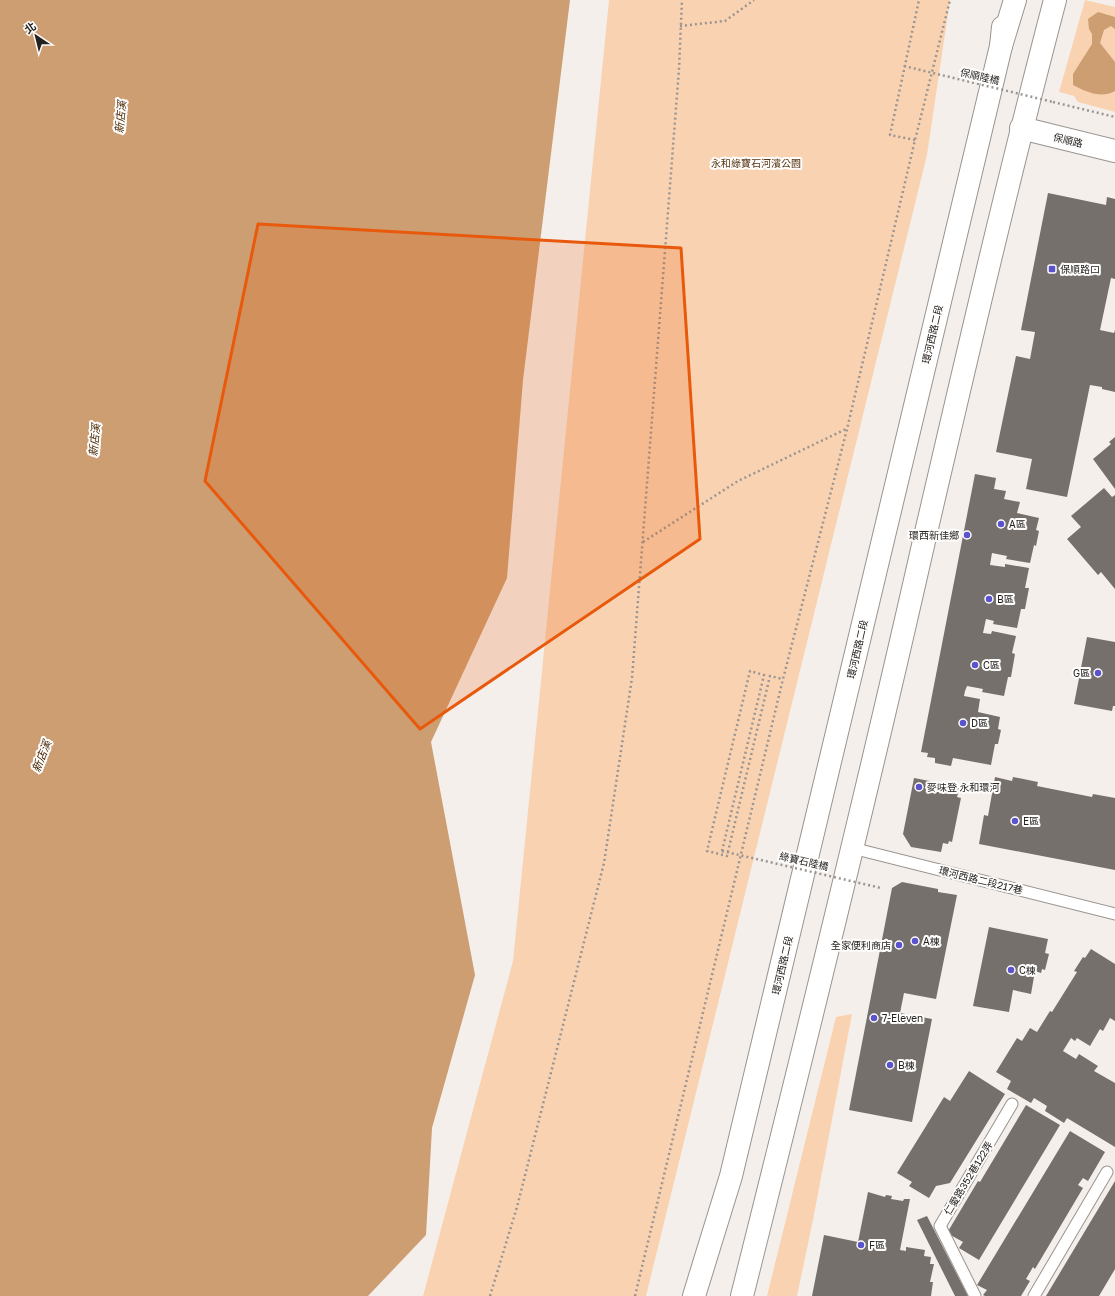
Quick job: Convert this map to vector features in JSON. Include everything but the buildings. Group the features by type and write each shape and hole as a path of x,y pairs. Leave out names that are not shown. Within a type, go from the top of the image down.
{"main road":[{"name":"環河西路二段","path":"694,1296 731,1176 1001,46 1007,0"},
{"path":"1001,46 1015,0"},
{"path":"742,1296 852,848 944,453 1022,128 1055,0"},
{"name":"保順路","path":"1022,128 1115,151"}],"lane":[{"name":"環河西路二段217巷","path":"852,848 1113,913"},
{"name":"仁愛路352巷122弄","path":"975,1296 940,1226 1012,1104"},
{"path":"1034,1296 1108,1172"}],"path":[{"path":"490,1296 517,1207 604,863 632,678 679,69 682,0"},
{"path":"680,26 725,21 754,0"},
{"path":"915,140 890,135 919,0"},
{"path":"635,1296 783,679 847,429 915,140 950,0"},
{"name":"保順陸橋","path":"904,66 1115,117"},
{"path":"642,542 738,481 847,429"},
{"name":"綠寶石陸橋","path":"783,679 770,676 728,856 707,851 750,672 764,675 722,851 881,888"}],"highlighted area":[{"path":"258,224 681,248 700,539 420,729 205,481"}],"green space":[{"name":"永和綠寶石河濱公園","path":"609,0 950,0 927,155 646,1296 423,1296 513,961"},
{"path":"1085,0 1115,7 1115,112 1078,102 1074,96 1059,92"},
{"path":"852,1014 797,1296 767,1296 836,1017"}],"water":[{"name":"新店溪","path":"0,0 570,0 523,380 507,578 431,742 475,975 432,1128 426,1235 368,1296 0,1296"},
{"path":"1098,12 1115,17 1115,29 1111,26 1104,30 1100,43 1115,62 1115,91 1105,94 1094,94 1073,85 1073,74 1092,44 1092,34 1089,29 1088,19"}],"place":[{"name":"保順路口","path":"1052,269"},
{"name":"A區","path":"1001,524"},
{"name":"環西新佳鄉","path":"967,535"},
{"name":"B區","path":"989,599"},
{"name":"C區","path":"975,665"},
{"name":"G區","path":"1098,673"},
{"name":"D區","path":"963,723"},
{"name":"麥味登 永和環河","path":"919,787"},
{"name":"E區","path":"1015,821"},
{"name":"A棟","path":"915,941"},
{"name":"全家便利商店","path":"899,945"},
{"name":"C棟","path":"1011,970"},
{"name":"7-Eleven","path":"874,1018"},
{"name":"B棟","path":"890,1065"},
{"name":"F區","path":"861,1245"}]}
